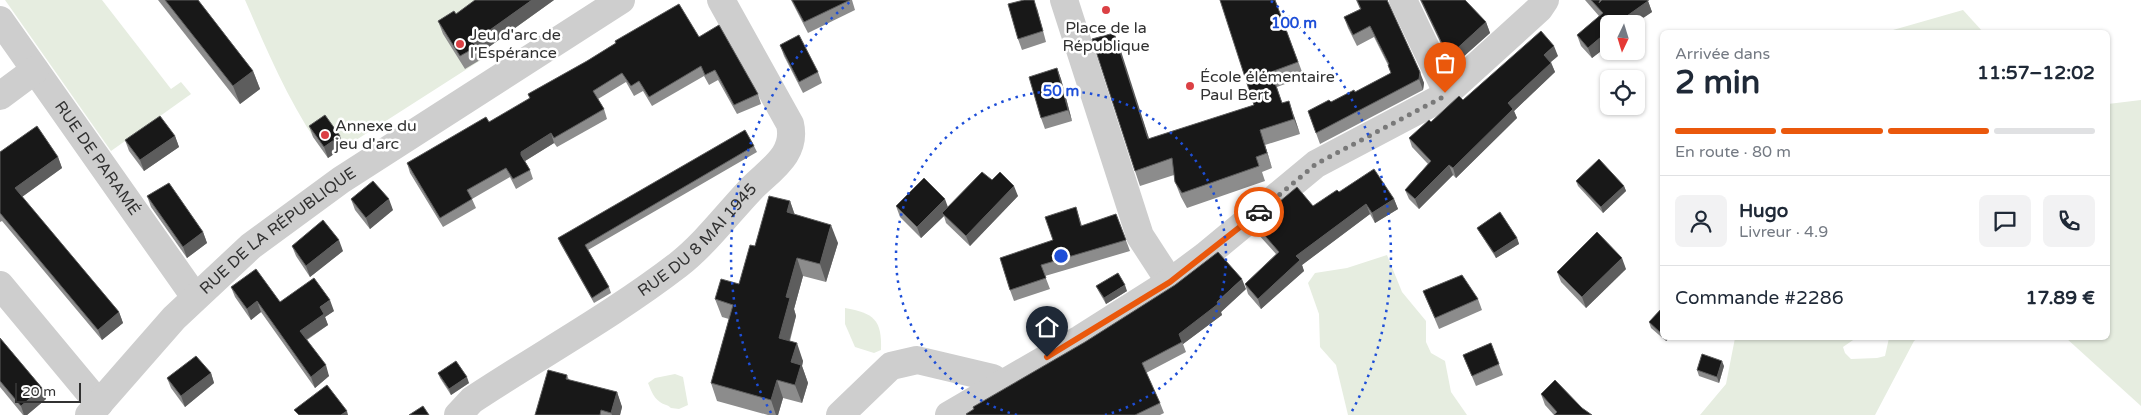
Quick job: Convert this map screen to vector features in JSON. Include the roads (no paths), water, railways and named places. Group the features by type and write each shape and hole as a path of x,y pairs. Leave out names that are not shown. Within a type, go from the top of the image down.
{"street":[{"name":"RUE DE LA RÉPUBLIQUE","path":"94,409 174,318 251,246 341,180 621,0"},
{"name":"RUE DU 8 MAI 1945","path":"458,415 472,400 628,301 680,264 753,188 783,160 792,132 790,124 720,0"},
{"path":"1064,0 1140,236 1170,282"},
{"path":"1403,0 1444,86 1445,93"},
{"path":"949,415 1080,338 1170,282 1316,164 1441,98 1532,15 1545,0"},
{"name":"RUE DE PARAMÉ","path":"0,20 195,297"},
{"path":"0,96 35,70"},
{"path":"0,285 94,409"},
{"path":"840,415 891,366 917,360 993,378 999,384"}],"place":[{"name":"Place de la République","path":"1106,10"},
{"name":"Jeu d'arc de l'Espérance","path":"460,44"},
{"name":"École élémentaire Paul Bert","path":"1190,86"},
{"name":"Annexe du jeu d'arc","path":"325,135"}]}
